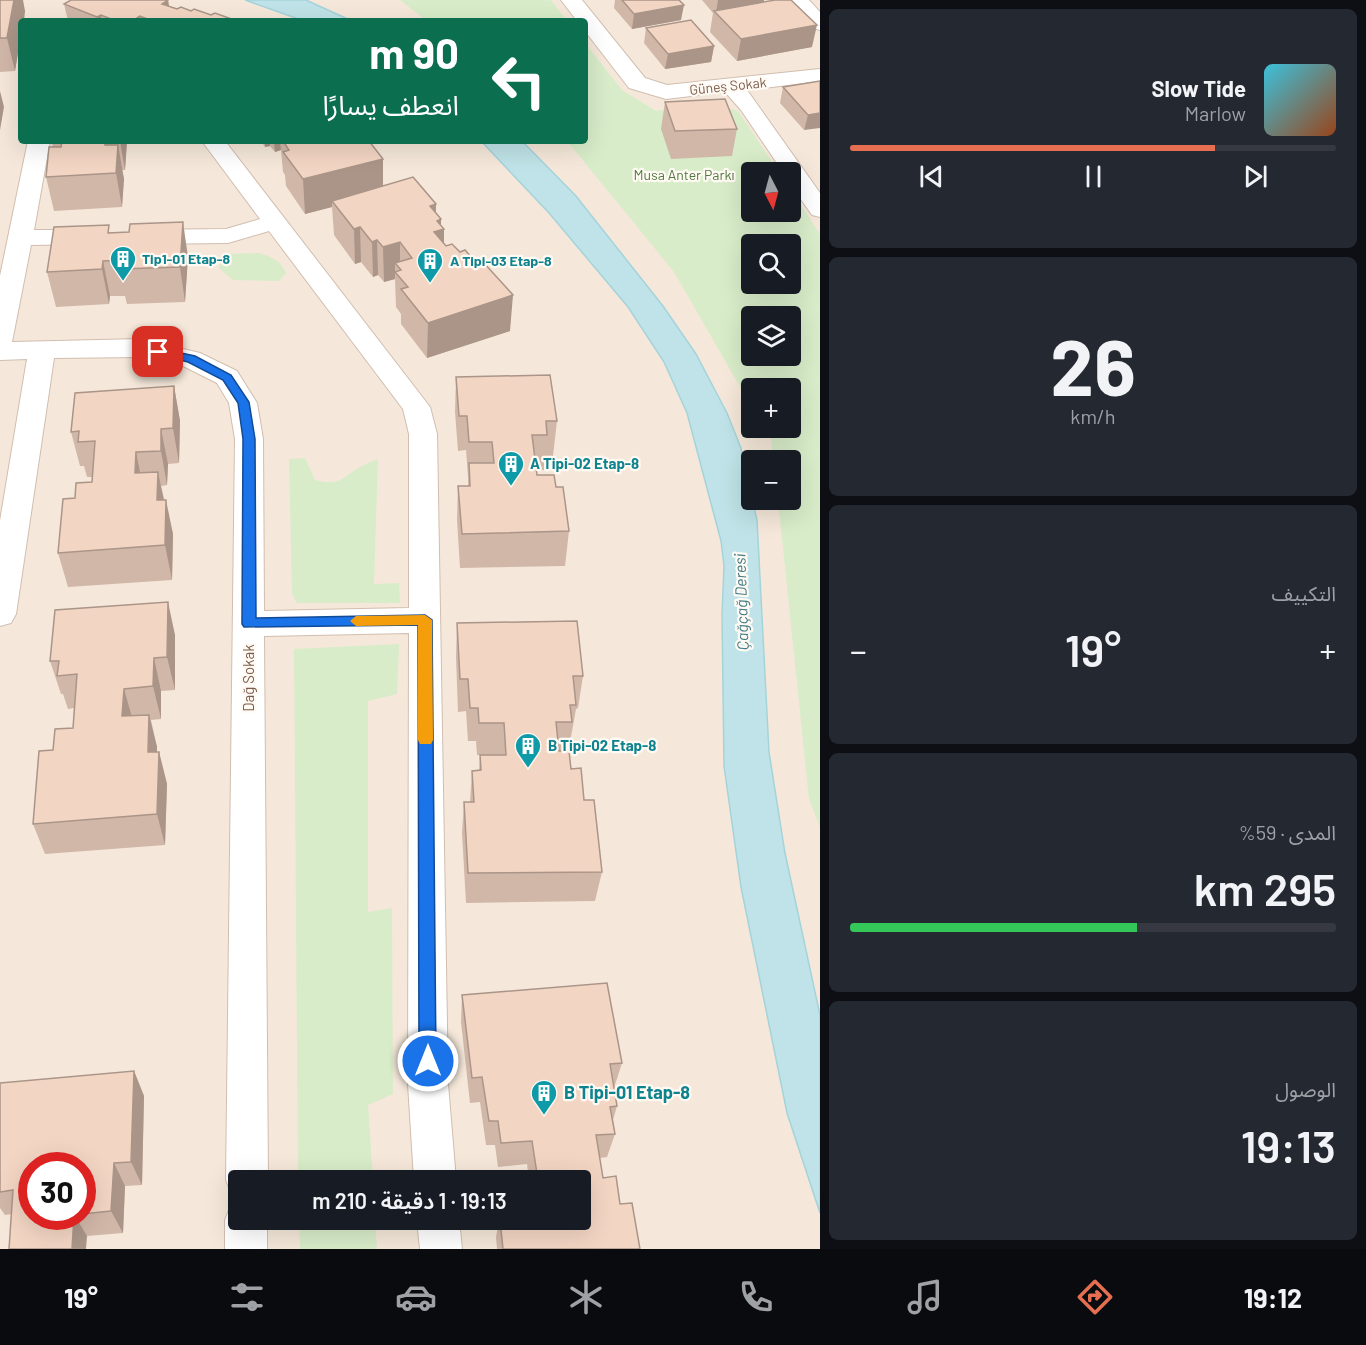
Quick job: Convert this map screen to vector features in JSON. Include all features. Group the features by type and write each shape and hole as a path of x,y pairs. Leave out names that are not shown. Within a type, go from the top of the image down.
{"street":[{"name":"Güneş Sokak","path":"571,0 585,18"},
{"path":"798,0 820,24"},
{"name":"Güneş Sokak","path":"588,21 637,83 666,92 820,75"},
{"path":"732,86 749,106 820,210"},
{"path":"0,339 38,144"},
{"path":"215,144 416,407 423,434 428,1084 434,1170"},
{"path":"20,238 228,236 274,222"},
{"name":"Dağ Sokak","path":"0,351 141,348 191,359 227,377 243,402 249,439 247,1170"},
{"path":"0,614 42,350"},
{"path":"249,624 425,620"},
{"path":"246,1230 246,1249"},
{"path":"439,1230 441,1249"}],"shaded area":[{"path":"0,0 820,0 820,1249 0,1249"}],"green space":[{"path":"400,0 551,0 565,18 423,18"},
{"name":"Musa Anter Parkı","path":"588,47 622,90 656,111 708,102 738,111 772,162 741,162 741,222 801,222 801,205 820,234 820,827 809,799 779,510 801,510 801,450 772,450 770,438 801,438 801,378 741,378 741,389 674,272 569,144 588,144"},
{"path":"259,253 282,265 286,273 279,281 233,280 219,268 221,260 229,254"},
{"path":"305,458 315,480 330,482 335,482 378,459 374,584 399,583 400,603 297,603 292,594 289,459"},
{"path":"399,644 397,694 368,701 368,912 392,908 393,1094 368,1105 372,1170 298,1170 294,649"},
{"path":"299,1230 376,1230 377,1249 300,1249"}],"water":[{"path":"245,0 306,0 345,18 296,18"},
{"name":"Çağçağ Deresi","path":"484,144 525,144 576,196 663,306 696,354 727,413 741,448 741,510 755,510 757,520 769,752 785,853 820,1015 820,1213 787,1113 741,887 724,766 722,615 724,566 721,541 687,413 664,362 628,307 549,213"}],"building":[{"path":"0,0 14,0 7,38 0,38"},
{"path":"71,0 168,0 162,4 177,9 181,7 191,11 194,9 211,15 215,13 229,18 145,18 140,16 108,18 101,15 97,17 64,4"},
{"path":"622,0 679,0 684,5 634,14"},
{"path":"775,0 791,0 817,25 741,39 714,11"},
{"path":"691,20 714,46 668,54 646,28"},
{"path":"820,81 820,113 808,115 783,87"},
{"path":"725,99 737,129 675,131 665,102"},
{"path":"62,144 118,145 116,173 46,177 49,147 61,147"},
{"path":"285,144 371,144 383,159 303,179 283,152 289,150"},
{"path":"413,177 436,204 430,206 441,219 437,221 444,229 434,232 446,246 452,244 460,252 465,250 478,265 484,263 513,295 428,323 401,289 408,287 395,272 401,270 395,263 412,258 400,242 383,247 377,240 372,242 360,227 354,229 332,201"},
{"path":"183,222 180,267 120,269 121,260 103,261 102,269 47,272 54,227 109,225 108,233 129,232 130,224"},
{"path":"550,375 557,421 546,421 547,435 532,435 537,475 554,475 556,487 563,487 569,531 462,534 458,486 470,486 469,463 494,463 492,442 469,442 467,416 459,416 456,377"},
{"path":"174,386 173,428 161,429 161,451 136,452 135,473 158,472 157,500 166,500 165,545 58,553 63,499 75,498 76,483 92,482 95,441 78,442 79,431 71,432 75,393"},
{"path":"168,602 167,657 154,658 153,686 124,689 122,716 149,715 148,752 159,752 157,814 33,824 39,751 53,750 55,729 73,728 77,674 57,676 59,661 50,661 55,610"},
{"name":"B Tipi-02 Etap-8","path":"577,621 583,676 573,676 576,705 570,705 572,722 556,722 559,751 569,751 571,769 581,768 584,800 594,800 602,872 468,873 464,802 474,802 472,771 481,770 480,755 506,755 504,723 479,723 478,708 470,708 468,679 460,679 457,623"},
{"name":"B Tipi-01 Etap-8","path":"607,983 622,1063 610,1064 617,1106 610,1107 615,1134 596,1135 603,1178 616,1176 620,1204 632,1203 640,1249 503,1249 501,1230 591,1230 591,1170 536,1170 532,1141 501,1143 498,1121 489,1121 482,1077 472,1078 462,995"},
{"path":"134,1071 131,1162 114,1163 111,1211 96,1213 96,1152 18,1152 18,1230 73,1230 72,1249 9,1249 13,1190 0,1192 0,1083"}],"slow traffic":[{"path":"356,621 425,620 426,740"}],"place":[{"name":"Tip1-01 Etap-8","path":"123,282"},
{"name":"A Tipi-03 Etap-8","path":"430,284"},
{"name":"A Tipi-02 Etap-8","path":"511,487"},
{"name":"B Tipi-02 Etap-8","path":"528,769"},
{"name":"B Tipi-01 Etap-8","path":"544,1116"}],"route":[{"path":"158,352 191,359 227,377 243,402 249,439 249,624 425,620 428,1061"}]}
